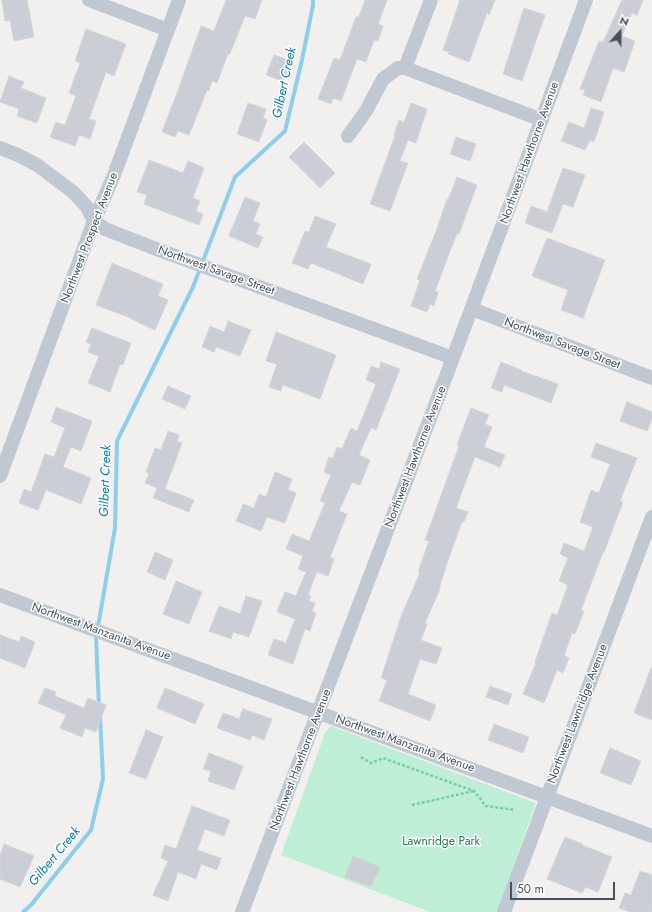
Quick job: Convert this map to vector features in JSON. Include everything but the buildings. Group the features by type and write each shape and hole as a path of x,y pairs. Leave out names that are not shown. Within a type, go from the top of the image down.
{"street":[{"path":"89,0 168,30"},
{"name":"Northwest Prospect Avenue","path":"0,476 94,221 114,175 180,0"},
{"path":"405,68 431,0"},
{"name":"Northwest Hawthorne Avenue","path":"242,912 472,309 586,0"},
{"path":"348,136 366,111 383,79 398,68 405,68 542,120"},
{"name":"Northwest Savage Street","path":"0,148 37,165 73,192 87,207 94,221 105,229 453,358"},
{"name":"Northwest Savage Street","path":"472,309 652,378"},
{"name":"Northwest Lawnridge Avenue","path":"504,912 652,517"},
{"name":"Northwest Manzanita Avenue","path":"0,595 652,836"}],"path":[{"path":"361,757 372,763 383,758 474,791 486,806 515,810"},
{"path":"412,805 474,791"}],"green space":[{"name":"Lawnridge Park","path":"331,726 536,803 497,912 430,912 281,855 325,733"}],"waterway":[{"name":"Gilbert Creek","path":"99,707 96,638 115,528 117,441 193,287 235,177 285,131 302,60 313,0"},
{"name":"Gilbert Creek","path":"23,912 31,905 91,830 103,779 100,716"}]}
